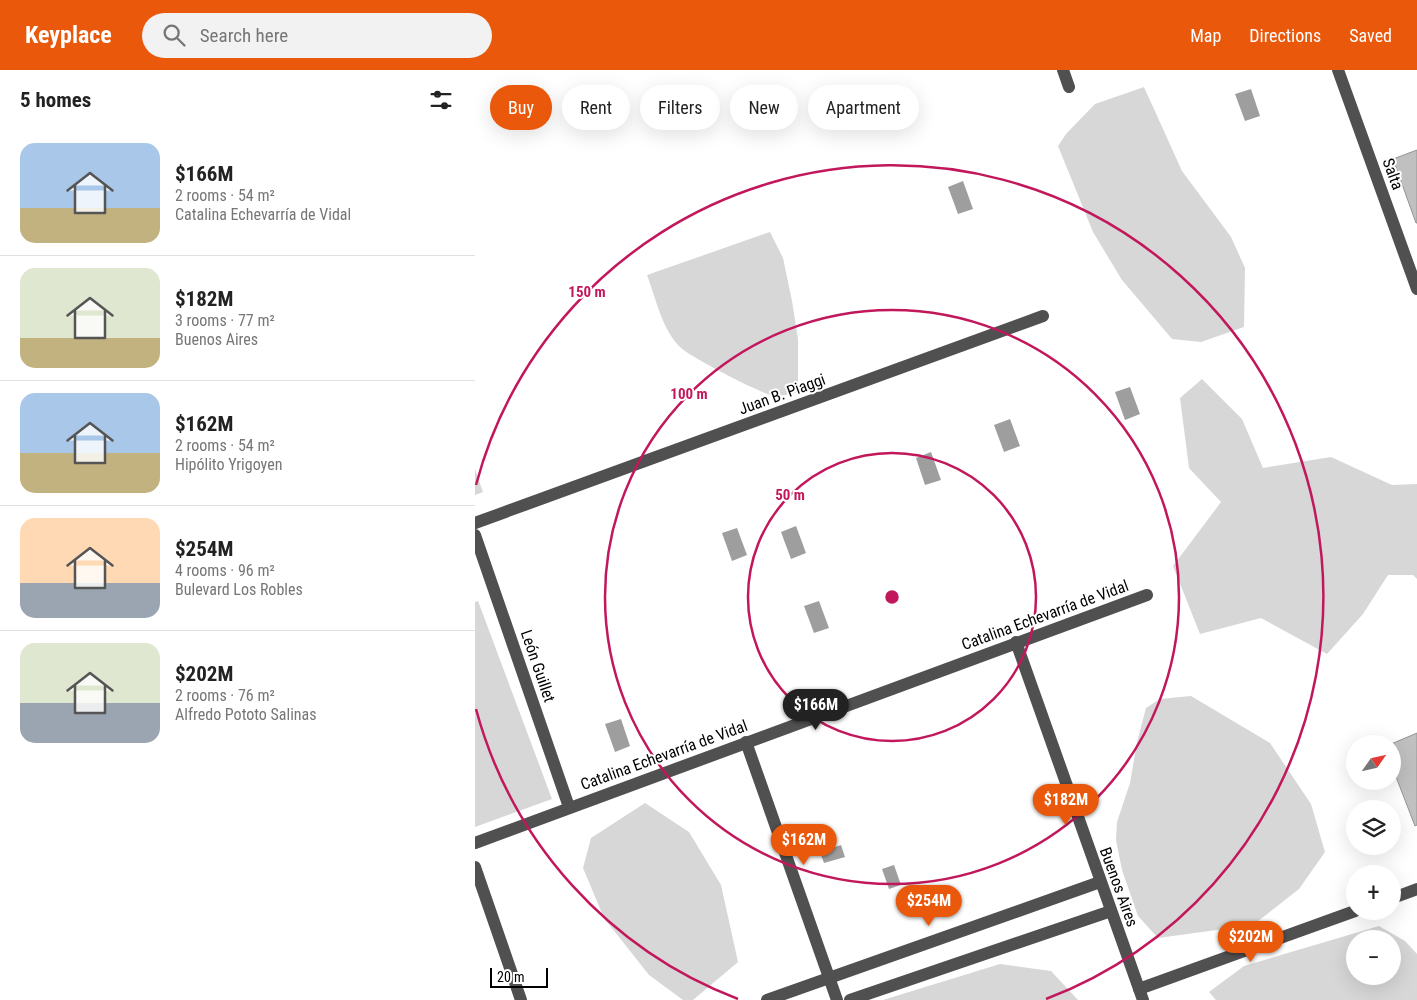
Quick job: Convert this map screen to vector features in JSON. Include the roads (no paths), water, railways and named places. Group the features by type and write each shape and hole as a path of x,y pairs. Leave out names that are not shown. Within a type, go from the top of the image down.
{"street":[{"path":"1063,70 1069,87"},
{"name":"Salta","path":"1338,70 1417,289"},
{"name":"Juan B. Piaggi","path":"475,524 1043,316"},
{"name":"León Guillet","path":"475,535 569,807"},
{"name":"Catalina Echevarría de Vidal","path":"475,843 1147,595"},
{"name":"Buenos Aires","path":"1017,642 1141,994"},
{"path":"746,742 837,1000"},
{"path":"475,867 521,1000"},
{"path":"767,1000 1100,882"},
{"path":"1401,896 1416,892"},
{"path":"850,1000 1111,911"},
{"path":"1141,994 1346,914"}]}
